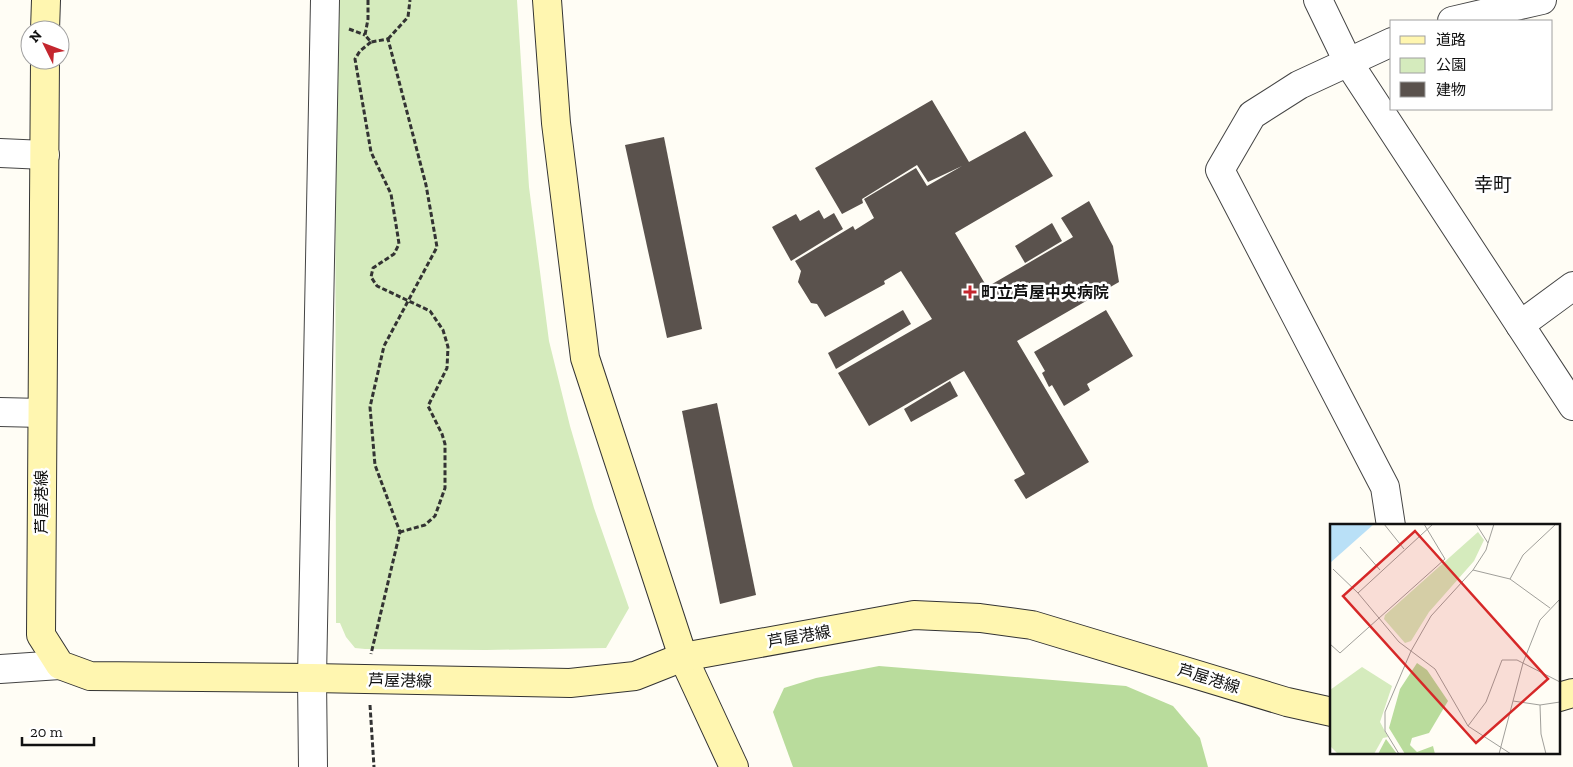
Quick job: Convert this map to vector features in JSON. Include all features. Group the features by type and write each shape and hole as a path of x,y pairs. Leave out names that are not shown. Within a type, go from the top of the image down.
{"main road":[{"path":"46,0 46,20"},
{"path":"547,0 556,124 585,358 683,657 734,767"},
{"name":"芦屋港線","path":"45,70 41,635 60,665 90,676 312,678 570,684 636,676 683,657 914,615 980,618 1032,625 1287,702 1330,712"},
{"path":"1560,697 1573,693"}],"street":[{"path":"313,767 312,678 325,0"},
{"path":"1318,0 1348,62 1573,406"},
{"path":"1456,20 1542,0"},
{"path":"1390,43 1299,85 1252,115 1220,170 1384,487 1391,524"},
{"path":"0,153 45,155"},
{"path":"1520,325 1573,286"},
{"path":"0,412 42,413"},
{"path":"0,669 60,665"}],"path":[{"path":"368,0 368,19 365,35 371,42"},
{"path":"400,532 425,525 436,516 445,488 445,444 428,406 447,368 448,347 443,330 430,311 377,286 371,277 373,268 394,254 398,244 391,194 372,152 355,59 360,51 371,42 388,39 408,17 410,0"},
{"path":"374,767 370,720 371,655 400,532 375,465 370,407 384,346 437,246 426,185 388,39"}],"green space":[{"path":"335,0 517,0 529,187 549,341 570,426 594,508 629,608 606,648 486,650 365,649 355,648 346,637 340,623 336,623"},
{"path":"879,666 1126,686 1173,706 1200,738 1208,767 793,767 773,712 784,688 816,678"}],"building":[{"path":"932,100 969,162 1025,131 1053,176 955,233 987,287 1073,237 1061,218 1089,201 1113,246 1119,282 1017,341 1089,462 1026,499 1014,480 1025,474 964,371 869,426 838,373 932,319 901,271 884,281 885,284 825,317 817,304 811,303 798,282 801,271 795,261 853,226 855,230 874,218 864,199 916,168 927,186 962,166 928,182 917,165 862,199 863,203 842,214 815,168"},
{"path":"664,137 702,329 667,338 625,145"},
{"path":"819,210 824,219 834,213 843,229 791,261 772,227 796,214 800,221"},
{"path":"1052,223 1062,241 1025,263 1015,246"},
{"path":"903,310 911,324 836,369 828,353"},
{"path":"1106,310 1133,356 1087,384 1090,390 1064,406 1052,385 1049,387 1042,373 1045,371 1034,352"},
{"path":"950,381 958,396 911,422 904,409"},
{"path":"717,403 756,595 720,604 682,411"}],"place":[{"name":"町立芦屋中央病院","path":"970,292"}],"district":[{"name":"幸町","path":"1493,184"}]}
